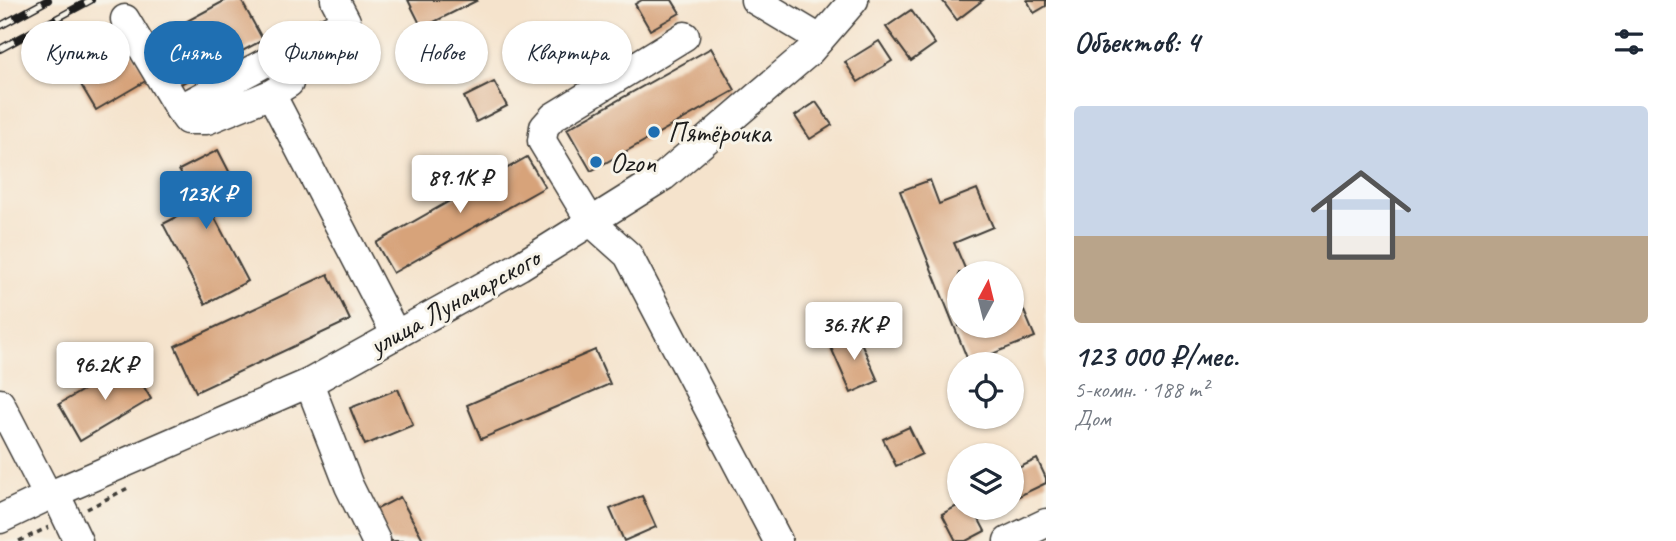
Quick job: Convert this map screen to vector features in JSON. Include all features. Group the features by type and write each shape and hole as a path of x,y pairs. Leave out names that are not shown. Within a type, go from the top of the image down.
{"street":[{"path":"335,0 346,21"},
{"path":"755,0 820,39"},
{"name":"улица Луначарского","path":"0,519 310,383 520,266 664,176 809,52 854,0"},
{"path":"125,19 187,120 207,120 271,94 287,84"},
{"path":"685,36 553,117 544,127 542,141 591,222 628,255 778,541"},
{"path":"179,109 258,67"},
{"path":"271,94 396,335"},
{"path":"310,383 349,486 376,541"},
{"path":"0,402 78,541"},
{"path":"1008,541 1046,523"}],"building":[{"path":"226,0 241,0 258,31 258,43 244,50 244,21 187,21"},
{"path":"408,0 478,0 436,21 418,21"},
{"path":"642,0 672,0 680,13 650,30 635,4"},
{"path":"942,0 983,0 957,20"},
{"path":"1027,0 1046,0 1046,6 1034,13"},
{"path":"911,10 935,44 911,61 886,27"},
{"path":"879,41 892,61 858,82 845,62"},
{"path":"711,48 735,90 591,171 567,129"},
{"path":"133,52 144,71 144,82 96,110 81,84 130,84 130,54"},
{"path":"494,82 507,106 476,122 464,97"},
{"path":"816,102 832,125 810,139 795,116"},
{"path":"218,150 236,185 206,201 248,281 205,304 163,224 198,206 179,170"},
{"path":"527,157 545,187 393,273 376,243"},
{"path":"930,180 939,204 977,189 993,227 954,243 962,261 947,261 947,308 900,191"},
{"path":"328,274 350,320 196,392 175,346"},
{"path":"1024,311 1035,337 997,352 965,352 959,338 1024,338"},
{"path":"856,331 878,381 851,393 829,343"},
{"path":"595,350 610,384 481,439 467,405"},
{"path":"130,363 151,399 80,441 59,404"},
{"path":"398,389 413,425 365,445 350,408"},
{"path":"909,427 922,454 896,466 883,439"},
{"path":"1037,459 1046,483 1024,494 1024,465"},
{"path":"642,496 656,527 624,541 610,509"},
{"path":"400,497 424,541 391,541 375,510"},
{"path":"947,511 947,520 979,520 985,531 966,541 956,541 942,514"}],"railway":[{"path":"0,26 48,0"},
{"path":"0,49 91,0"}],"place":[{"name":"Пятёрочка","path":"654,132"},
{"name":"Ozon","path":"596,162"}]}
